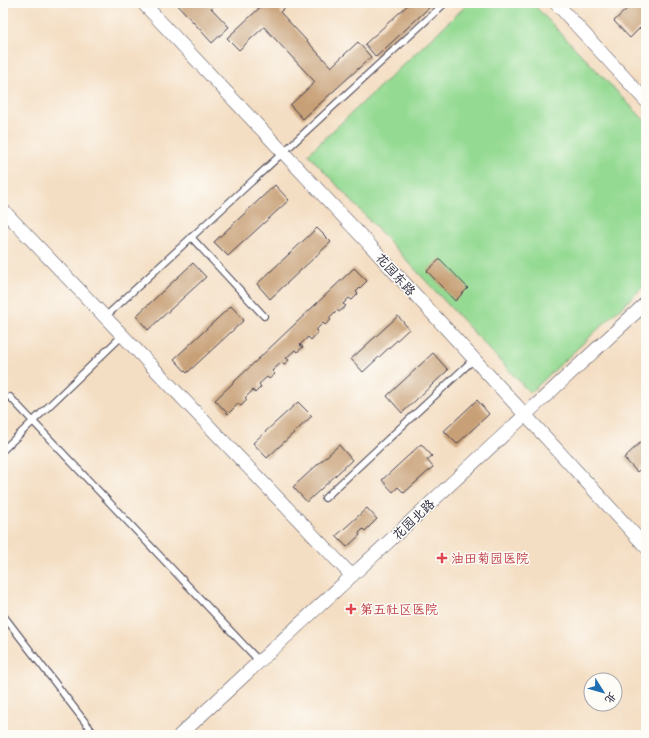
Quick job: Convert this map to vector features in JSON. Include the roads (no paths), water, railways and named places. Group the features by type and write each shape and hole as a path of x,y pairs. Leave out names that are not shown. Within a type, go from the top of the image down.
{"street":[{"name":"花园东路","path":"143,3 372,248 646,547"},
{"path":"556,3 646,101"},
{"path":"3,210 352,576"},
{"name":"花园北路","path":"180,735 646,303"}],"lane":[{"path":"105,317 445,3"},
{"path":"191,237 264,316"},
{"path":"3,450 123,335"},
{"path":"325,498 474,359"},
{"path":"10,397 259,661"},
{"path":"3,615 95,735"}],"place":[{"name":"油田菊园医院","path":"442,558"},
{"name":"第五社区医院","path":"351,609"}]}
